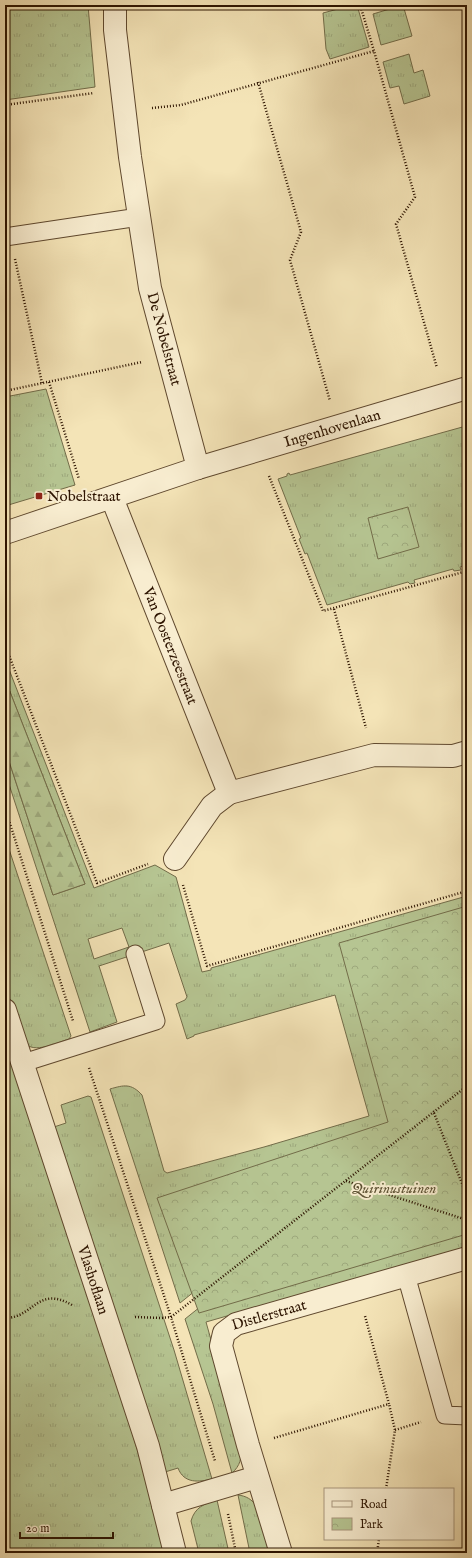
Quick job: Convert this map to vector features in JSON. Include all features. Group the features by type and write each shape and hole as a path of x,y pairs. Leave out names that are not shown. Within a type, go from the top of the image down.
{"street":[{"name":"De Nobelstraat","path":"115,5 115,30 124,110 150,288 198,468"},
{"name":"Ingenhovenlaan","path":"198,468 467,388"},
{"path":"5,533 198,468"},
{"name":"Van Oosterzeestraat","path":"112,498 229,793"},
{"path":"175,859 212,806 229,793 374,755 453,756 467,752"},
{"name":"Vlashoflaan","path":"5,1010 148,1446 175,1553"},
{"name":"Distlerstraat","path":"282,1553 257,1477 221,1346 224,1333 236,1324 467,1258"},
{"path":"163,1505 257,1477"}],"lane":[{"path":"8,237 139,217"},
{"path":"23,1063 156,1021 135,954"},
{"path":"406,1275 445,1415 467,1416"}],"path":[{"path":"371,5 361,8 415,197 396,224 445,395"},
{"path":"124,110 181,105 258,82 374,51"},
{"path":"258,82 302,232 290,260 338,427"},
{"path":"5,105 98,92"},
{"path":"5,182 8,237 42,383"},
{"path":"140,355 144,370"},
{"path":"5,391 142,362"},
{"path":"49,382 80,483"},
{"path":"259,450 323,612 467,572"},
{"path":"334,609 374,755"},
{"path":"236,1553 213,1454 172,1317 467,1086"},
{"path":"434,1113 467,1196"},
{"path":"346,1181 467,1220"},
{"path":"358,1289 395,1430 386,1488"},
{"path":"248,1445 389,1404"},
{"path":"376,1553 379,1540"}],"green space":[{"path":"5,5 88,5 95,87 5,100"},
{"path":"357,5 369,47 330,59 326,49 323,13"},
{"path":"403,5 412,36 381,45 373,14"},
{"path":"409,54 414,73 423,70 430,96 404,104 399,86 390,88 383,62"},
{"path":"46,389 75,485 5,506 5,397"},
{"path":"466,423 467,565 460,567 461,570 454,571 453,569 414,580 415,583 410,584 408,582 327,605 307,553 305,554 299,539 301,538 278,479 287,476 289,473 290,475 466,426"},
{"path":"408,507 419,547 378,559 368,518"},
{"path":"5,659 94,888 155,865 176,877 202,972 211,970 211,968 467,896 467,1073 180,1303 110,1089 127,1086 134,1088 142,1095 164,1171 167,1173 264,1147 369,1116 335,995 194,1035 187,1039 176,1004 185,1000 187,997 169,943 99,966 117,1022 90,1032 5,772 5,749 53,895 85,884 5,679","holes":["122,928 129,947 94,959 88,939"]},
{"path":"5,679 85,884 53,895 5,749"},
{"path":"5,837 71,1036 69,1039 46,1047 34,1048 24,1043 5,987"},
{"name":"Quirinustuinen","path":"467,906 467,1234 199,1313 157,1198 388,1122 339,943"},
{"path":"5,1044 125,1409 140,1459 164,1553 5,1553"},
{"path":"88,1096 91,1097 174,1350 212,1479 192,1481 184,1477 178,1468 165,1472 54,1127 66,1123 61,1105"},
{"path":"346,1190 467,1231 467,1247 206,1322 241,1447 240,1462 232,1473 213,1404 185,1319"},
{"path":"238,1495 249,1498 257,1507 271,1553 250,1553"},
{"path":"217,1500 229,1553 199,1553 191,1521 198,1509"}],"place":[{"name":"Nobelstraat","path":"39,496"}]}
